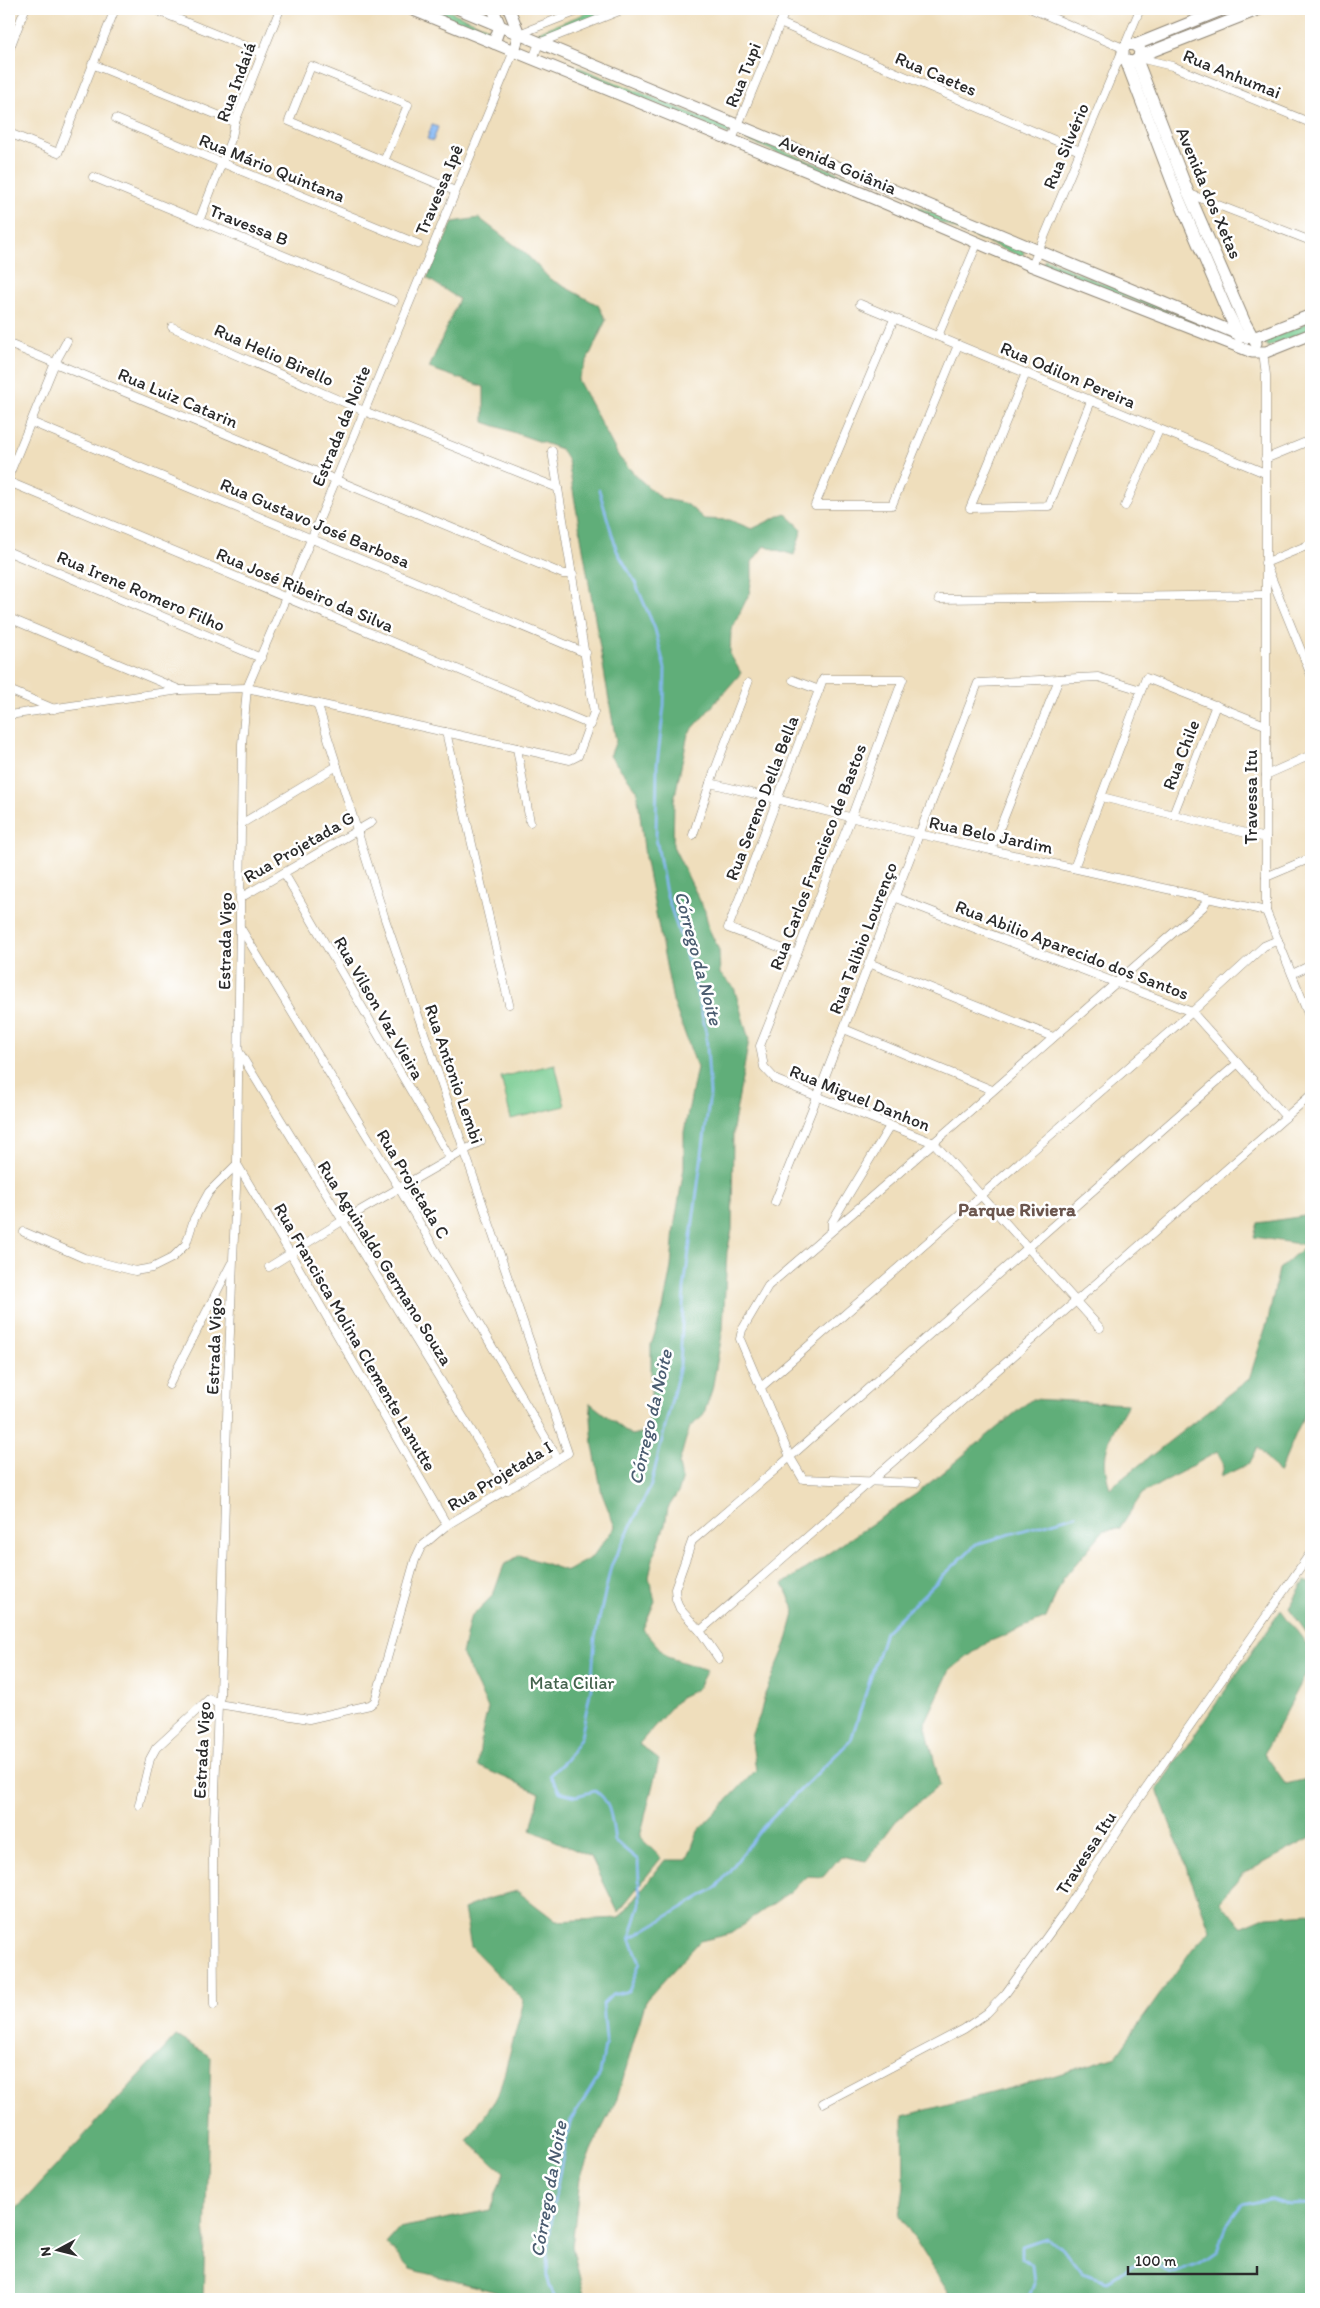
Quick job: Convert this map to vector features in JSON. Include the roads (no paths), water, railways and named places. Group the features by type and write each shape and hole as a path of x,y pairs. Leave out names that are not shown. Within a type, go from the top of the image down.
{"street":[{"path":"9,50 25,9"},
{"path":"9,133 58,153 115,9"},
{"path":"153,9 262,52"},
{"name":"Rua Indaiá","path":"199,221 232,137 234,122 280,9"},
{"name":"Avenida Goiânia","path":"411,9 861,193 977,244 1257,352"},
{"name":"Avenida Goiânia","path":"459,9 1239,335"},
{"path":"493,9 500,26 494,43"},
{"path":"509,9 519,34 514,51"},
{"path":"519,34 583,9"},
{"path":"533,59 539,42 624,9"},
{"name":"Rua Tupi","path":"732,140 786,9"},
{"name":"Rua Anhumai","path":"1032,9 1131,53 1172,66 1311,123"},
{"name":"Rua Silvério","path":"1032,266 1080,151 1131,53 1140,9"},
{"path":"1131,53 1224,9"},
{"path":"1131,53 1260,9"},
{"name":"Rua Caetes","path":"780,24 1080,151"},
{"name":"Travessa Ipê","path":"392,341 514,51"},
{"name":"Avenida dos Xetas","path":"1131,53 1227,311 1239,335 1257,352"},
{"path":"92,64 234,122"},
{"path":"384,161 408,104 311,66 289,122 455,191"},
{"name":"Rua Mário Quintana","path":"116,119 418,244"},
{"name":"Travessa B","path":"93,177 394,301"},
{"path":"861,193 867,179"},
{"path":"1183,194 1311,241"},
{"name":"Avenida dos Xetas","path":"1183,194 1253,338 1257,352"},
{"path":"938,336 977,244"},
{"name":"Rua Odilon Pereira","path":"860,304 1265,473"},
{"path":"1219,327 1227,311"},
{"path":"1239,335 1253,338 1311,315"},
{"path":"894,319 815,505 892,505 958,345"},
{"name":"Rua Helio Birello","path":"172,327 364,411 558,488"},
{"path":"1257,352 1311,334"},
{"path":"9,475 55,363 67,341"},
{"name":"Estrada da Noite","path":"247,688 312,537 392,341"},
{"name":"Rua Luiz Catarin","path":"9,344 563,574 573,574"},
{"name":"Travessa Itu","path":"1257,352 1266,374 1266,910 1311,1021"},
{"path":"1026,373 970,508 1049,506 1091,401"},
{"name":"Rua Gustavo José Barbosa","path":"31,422 312,537 586,653"},
{"path":"1126,506 1159,430"},
{"path":"1265,459 1311,440"},
{"path":"9,715 56,710 180,690 247,688 570,760 578,756 591,725 594,712 552,451"},
{"name":"Rua José Ribeiro da Silva","path":"9,482 591,725"},
{"path":"1311,544 1265,563 1311,675"},
{"name":"Rua Irene Romero Filho","path":"9,552 261,658"},
{"path":"939,599 1265,595"},
{"path":"9,618 180,690"},
{"path":"1303,655 1311,651"},
{"path":"991,850 1059,679 1108,678 1141,690"},
{"path":"1074,868 1146,678 1266,724"},
{"name":"Rua Sereno Della Bella","path":"797,954 728,928 824,679 902,679"},
{"name":"Rua Carlos Francisco de Bastos","path":"760,1046 851,818 902,679"},
{"name":"Rua Talibio Lourenço","path":"774,1202 818,1097 978,683 1059,679"},
{"path":"793,680 819,690"},
{"path":"694,835 710,784 748,682"},
{"name":"Estrada Vigo","path":"214,2004 213,1854 218,1704 220,1697 236,1164 242,744 247,688"},
{"path":"9,690 56,710"},
{"name":"Rua Antonio Lembi","path":"318,703 385,918 568,1453"},
{"name":"Rua Chile","path":"1173,815 1216,705"},
{"path":"446,732 508,1004"},
{"path":"517,748 530,822"},
{"path":"1266,775 1311,755"},
{"path":"241,824 337,766"},
{"name":"Rua Belo Jardim","path":"710,784 919,834 1266,910"},
{"path":"1102,797 1266,838"},
{"name":"Rua Projetada G","path":"240,898 372,822"},
{"path":"1266,877 1311,858"},
{"name":"Rua Vilson Vaz Vieira","path":"284,873 450,1158"},
{"name":"Rua Abilio Aparecido dos Santos","path":"894,897 1192,1012 1286,1117"},
{"path":"916,1484 803,1479 790,1458 760,1388 740,1339 742,1330 768,1286 934,1144 992,1090 1203,907 1208,898"},
{"name":"Rua Projetada C","path":"239,926 399,1188 558,1459"},
{"path":"760,1388 1192,1012 1264,946 1278,940"},
{"path":"869,964 1053,1038"},
{"path":"1292,974 1311,965"},
{"path":"844,1029 992,1090"},
{"name":"Rua Miguel Danhon","path":"760,1046 764,1067 776,1080 934,1144 1100,1328"},
{"name":"Rua Aguinaldo Germano Souza","path":"238,1050 508,1490"},
{"path":"720,1659 700,1631 680,1610 675,1589 692,1540 790,1458 1238,1063"},
{"path":"700,1631 1311,1095"},
{"path":"832,1230 832,1222 890,1126"},
{"path":"269,1267 342,1221 481,1141"},
{"path":"24,1232 84,1258 134,1271 152,1268 172,1258 186,1244 194,1219 209,1192 236,1164"},
{"name":"Rua Francisca Molina Clemente Lanutte","path":"236,1164 290,1253 447,1525"},
{"path":"169,1385 232,1262"},
{"path":"543,1431 558,1423"},
{"name":"Rua Projetada I","path":"218,1704 309,1719 370,1705 375,1702 415,1560 421,1547 447,1525 568,1453"},
{"name":"Travessa Itu","path":"823,2103 964,2029 987,2013 1006,1992 1067,1909 1129,1813 1311,1552"},
{"path":"139,1805 150,1759 156,1748 209,1699 218,1704"}],"water":[{"path":"432,125 438,127 433,141 427,139"}],"waterway":[{"name":"Córrego da Noite","path":"555,2299 548,2280 547,2253 555,2195 570,2122 600,2074 606,2040 603,2004 612,1995 629,1991 640,1962 630,1938 640,1904 638,1860 615,1841 612,1820 605,1800 595,1791 576,1796 560,1792 550,1775 566,1760 581,1737 591,1688 595,1638 611,1566 651,1485 680,1366 684,1289 710,1094 706,1032 693,976 666,893 656,838 657,765 664,706 665,669 655,629 635,582 617,551 599,490"},
{"path":"631,1938 717,1887 763,1827 851,1740 885,1632 976,1544 1076,1515"},
{"path":"1028,2299 1034,2284 1032,2265 1022,2258 1022,2246 1046,2238 1062,2247 1082,2273 1108,2281 1133,2265 1154,2262 1171,2274 1200,2264 1217,2252 1225,2227 1242,2204 1270,2198 1290,2205 1311,2204"}],"district":[{"name":"Parque Riviera","path":"1017,1209"}],"park label":[{"name":"Mata Ciliar","path":"572,1683"}]}
